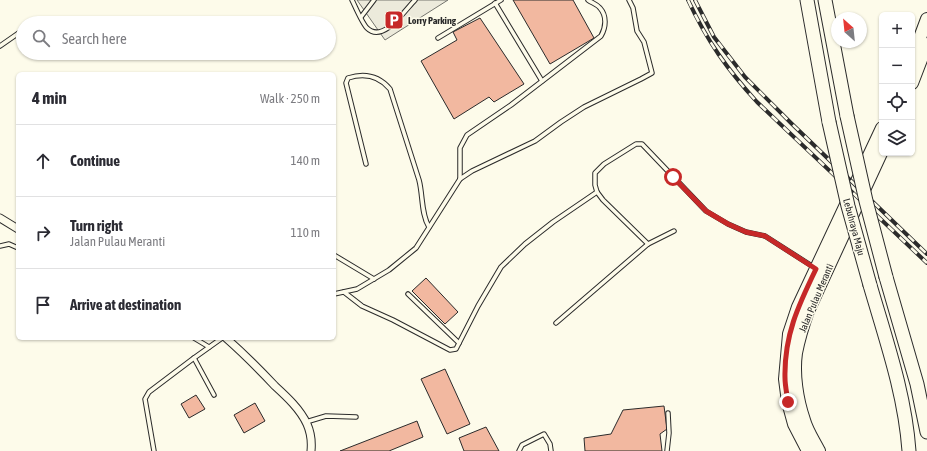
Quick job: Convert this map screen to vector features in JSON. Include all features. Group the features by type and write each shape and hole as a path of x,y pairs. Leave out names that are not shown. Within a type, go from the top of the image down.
{"highway":[{"name":"Lebuhraya Maju","path":"807,0 829,122 848,206 899,385 909,451"},
{"name":"Lebuhraya Maju","path":"825,0 866,201 917,384 927,432"}],"main road":[{"path":"915,51 927,19"},
{"path":"915,75 927,44"},
{"name":"Jalan Pulau Meranti","path":"808,451 794,424 788,402 785,379 789,334 798,307 879,134"},
{"name":"Jalan Pulau Meranti","path":"819,451 804,420 799,402 796,380 796,355 808,311 880,156"}],"street":[{"path":"0,218 16,228"},
{"path":"228,340 242,352 296,408 306,422 312,440 311,451"}],"lane":[{"path":"352,0 366,28 380,32 390,28 415,0"},
{"path":"361,17 374,0"},
{"path":"438,38 500,0"},
{"path":"460,179 460,148 467,135 601,36 603,33 605,19 599,7 588,0"},
{"path":"336,294 357,289 389,270 416,248 460,179 472,171 535,141 584,107 652,73 644,42 637,30 633,8 629,0"},
{"path":"495,3 542,81"},
{"path":"0,46 16,35"},
{"path":"366,164 346,83 348,78 372,76 379,79 390,89 420,180 425,220 429,227"},
{"path":"648,244 603,200 597,192 595,185 595,173 604,164 636,144 642,144 706,211 728,224 746,232 765,236 816,269"},
{"path":"344,292 362,306 393,320 450,350 456,349 478,306 501,267 525,244 553,222 597,192"},
{"path":"556,323 648,244 674,231"},
{"path":"0,246 9,244 16,247"},
{"path":"336,256 374,279"},
{"path":"408,294 459,343"},
{"path":"197,340 209,347"},
{"path":"154,451 145,399 148,392 219,340"},
{"path":"194,358 214,395"},
{"path":"667,451 668,413"},
{"path":"306,422 326,416 356,417"},
{"path":"519,451 522,445 544,434 550,444 551,451"}],"shaded area":[{"name":"Lorry Parking","path":"357,0 448,0 385,40"}],"building":[{"path":"513,0 573,0 594,38 550,64"},
{"path":"480,18 524,84 494,102 489,97 454,119 421,61 457,40 453,32"},
{"path":"426,278 458,312 445,324 412,291"},
{"path":"445,369 470,424 447,434 421,379"},
{"path":"196,395 205,409 189,418 181,404"},
{"path":"255,403 265,421 244,433 234,415"},
{"path":"664,406 667,429 660,434 662,451 585,451 584,438 611,434 623,410"},
{"path":"417,421 423,437 389,451 340,451"},
{"path":"486,427 499,451 464,451 459,438"}],"railway":[{"path":"688,0 718,54 757,102 927,263"},
{"path":"695,0 714,37 745,77 927,254"}],"place":[{"name":"Lorry Parking","path":"394,20"}],"route":[{"path":"673,177 706,211 728,224 746,232 765,236 816,269 798,307 789,334 786,354 785,379 788,402"}]}
